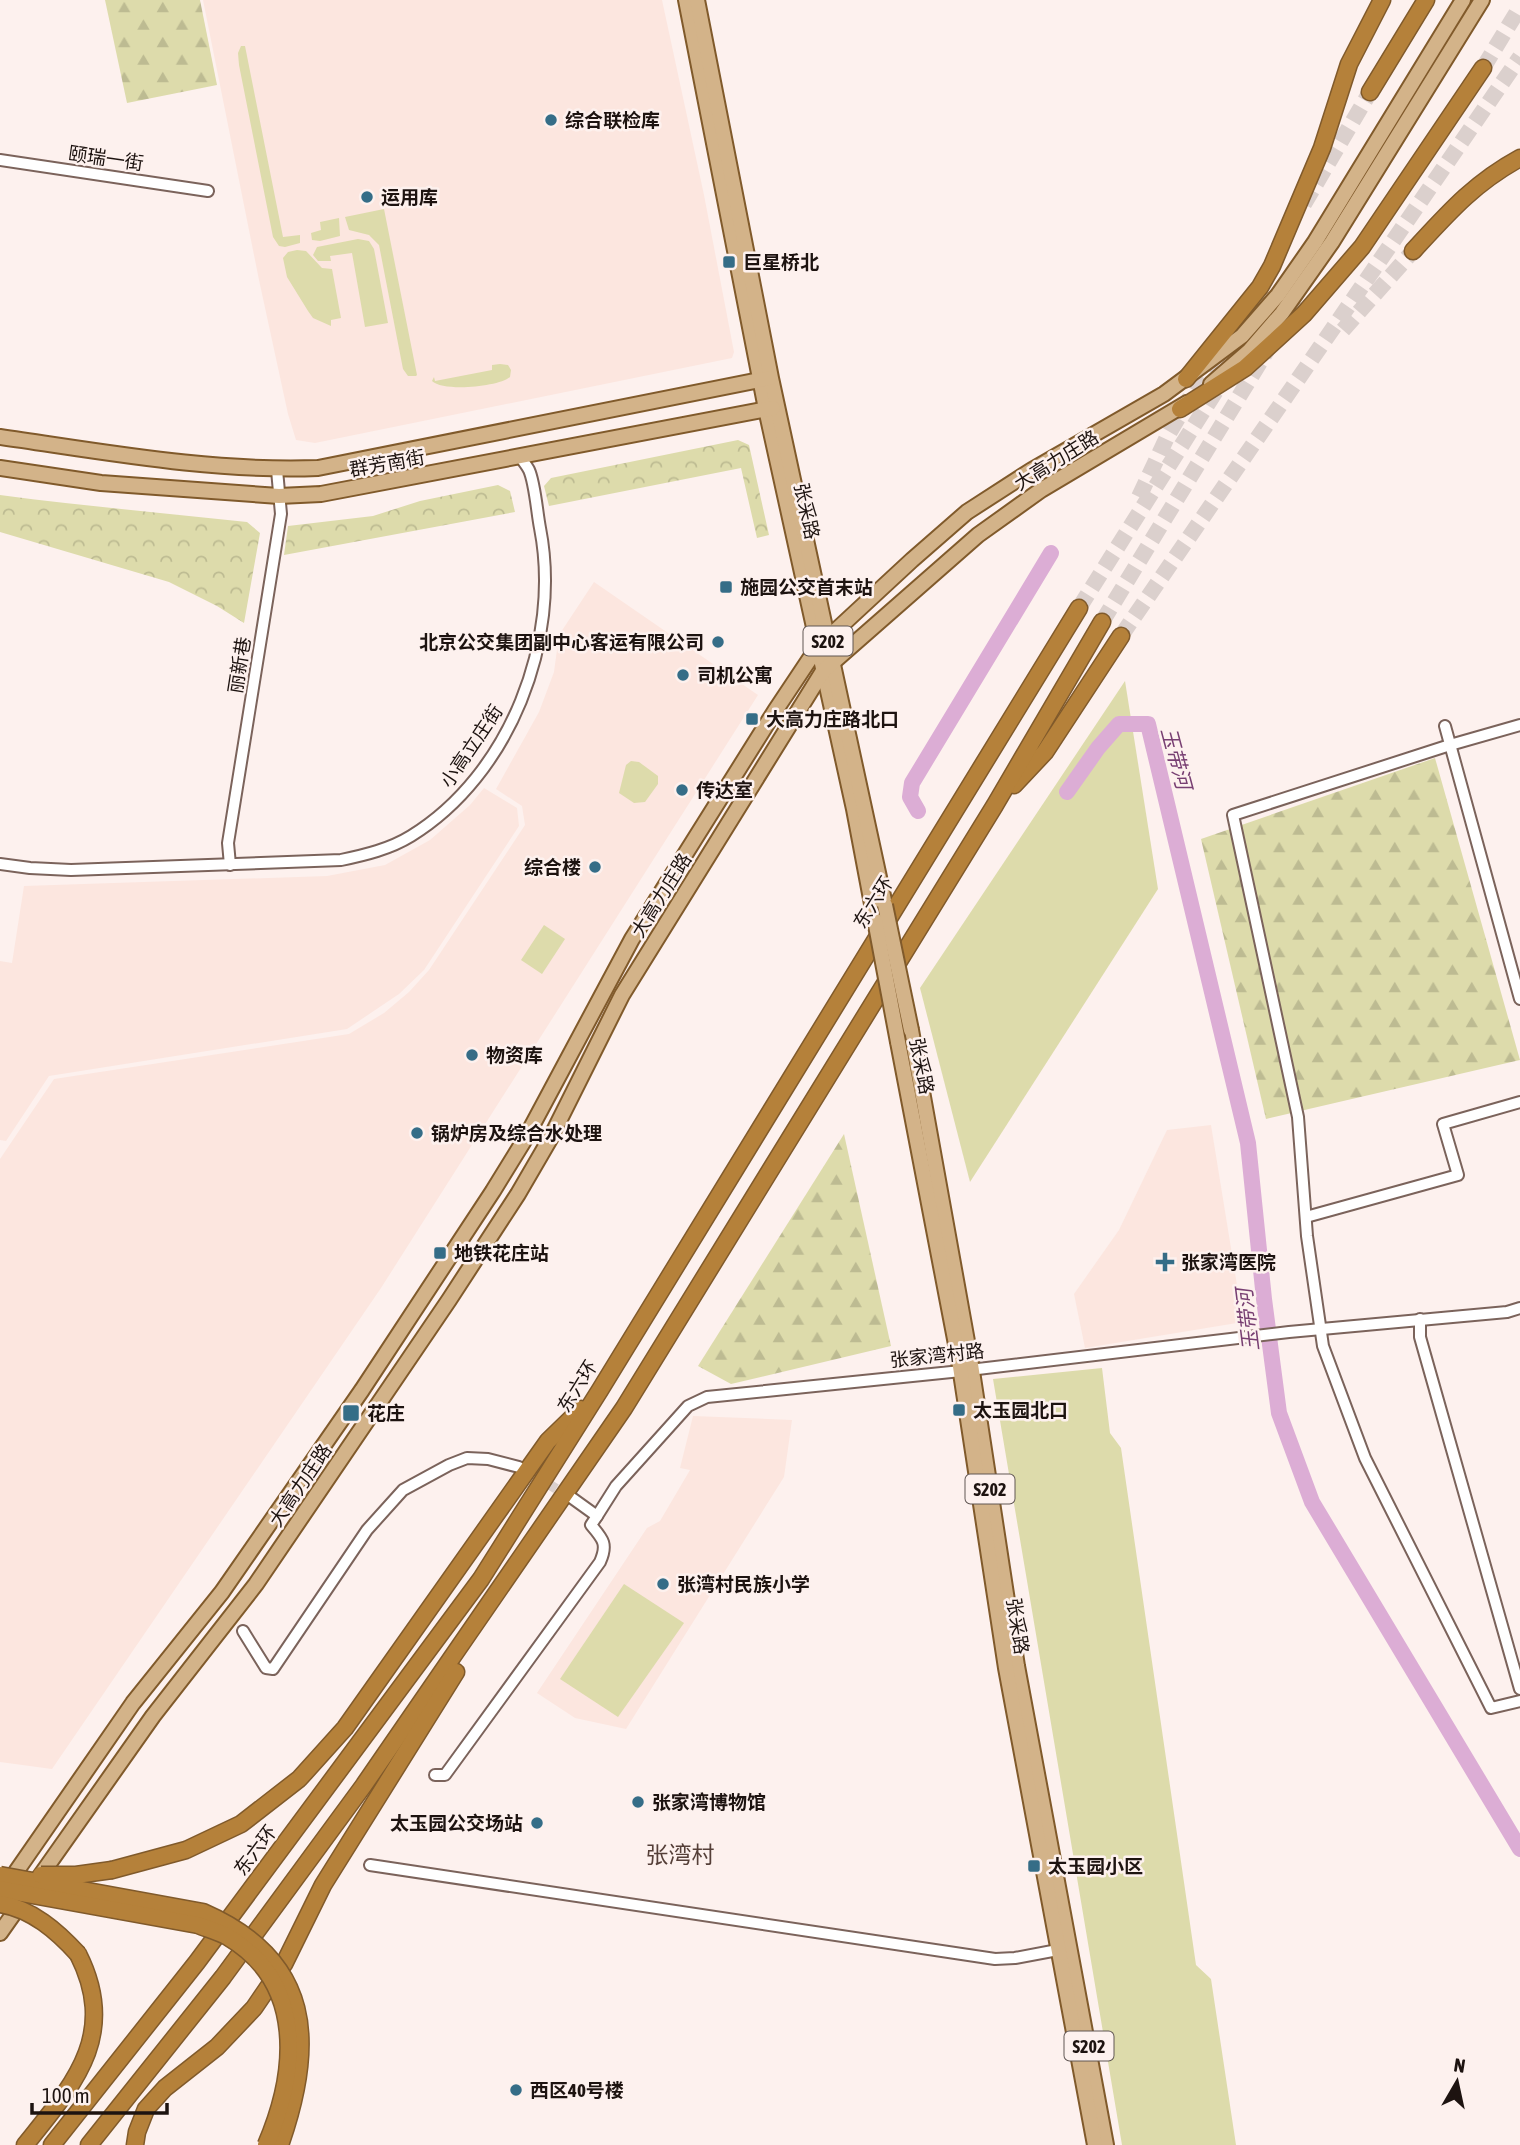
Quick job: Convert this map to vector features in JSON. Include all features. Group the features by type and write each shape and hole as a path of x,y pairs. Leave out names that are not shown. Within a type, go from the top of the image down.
{"highway":[{"path":"1186,379 1260,287 1272,266 1322,148 1349,64 1381,0"},
{"path":"1370,92 1426,0"},
{"path":"1180,409 1245,369 1304,314 1362,247 1483,68"},
{"path":"1413,251 1461,198 1495,171 1520,158"},
{"name":"东六环","path":"52,2145 197,1962 481,1579 600,1390 1079,608"},
{"path":"89,2145 222,1977 365,1786 554,1514 624,1408 995,804 1102,622"},
{"path":"995,804 1045,752 1121,636"},
{"path":"0,1874 76,1875 112,1870 186,1850 241,1824 299,1779 345,1728 548,1441 600,1390"},
{"path":"135,2145 146,2109 165,2088 217,2047 254,2008 284,1964 323,1885 554,1514"},
{"path":"0,1874 203,1912 229,1923 254,1941 280,1970 301,2020 302,2052 297,2086 292,2112 280,2145"},
{"path":"0,1892 198,1924 228,1937 254,1957 281,1999 289,2025 289,2058 285,2082 280,2107 266,2145"},
{"path":"0,1904 31,1914 62,1937 78,1954 88,1973 94,2002 94,2030 87,2058 63,2096 24,2145"}],"main road":[{"name":"张采路","path":"686,0 766,379"},
{"name":"张采路","path":"697,0 771,408 911,1030 966,1370 1006,1668 1106,2145"},
{"name":"大高力庄路","path":"0,1892 133,1703 222,1592 362,1390 493,1191 525,1139 632,939 775,711 822,643 967,512 1031,470 1164,394 1242,336 1278,295 1315,242 1463,0"},
{"name":"大高力庄路","path":"0,1933 153,1716 256,1584 449,1300 518,1194 550,1139 629,984 828,666 978,535 1041,490 1180,409 1249,351 1282,313 1332,242 1482,0"},
{"name":"群芳南街","path":"0,437 200,464 277,470 318,468 766,379"},
{"name":"群芳南街","path":"0,468 101,483 279,496 321,494 771,408"},
{"name":"张采路","path":"828,666 874,920 966,1370"},
{"path":"775,711 786,708 791,710 793,720"},
{"name":"张采路","path":"1064,1949 1095,2145"}],"street":[{"name":"颐瑞一街","path":"0,160 208,191"},
{"name":"小高立庄街","path":"0,864 71,870 341,860 372,853 408,838 435,820 459,797 490,757 524,695 535,662 544,620 544,547 530,472 520,457"},
{"name":"丽新巷","path":"230,865 228,844 280,521 277,470"},
{"path":"1520,725 1233,815 1298,1117 1306,1217 1323,1346 1365,1458 1491,1708 1520,1701"},
{"path":"1445,726 1520,999"},
{"path":"1306,1217 1458,1175 1443,1124 1520,1102"},
{"name":"张家湾村路","path":"597,1516 616,1486 688,1406 707,1397 1420,1318 1507,1312 1520,1308"},
{"path":"1420,1318 1420,1337 1520,1689"},
{"path":"243,1631 265,1668 273,1669 367,1530 403,1490 467,1458 488,1459 519,1467"},
{"path":"435,1775 444,1775 600,1562 605,1551 602,1538 591,1525 597,1516 572,1498"},
{"path":"370,1866 995,1959 1064,1949"}],"shaded area":[{"path":"203,0 662,0 704,195 734,352 732,358 315,443 296,440 259,280"},
{"path":"594,582 758,695 381,1288 52,1769 0,1762 0,1159 54,1079 349,1034 384,1013 409,992 429,970 525,825 522,806 496,789 539,712 554,672 559,635"},
{"path":"484,788 517,808 519,826 424,970 399,994 347,1029 49,1076 6,1141 0,1140 0,961 12,963 24,886 327,876 385,865 430,840 470,805"},
{"name":"张家湾医院","path":"1211,1125 1243,1322 1085,1348 1074,1294 1119,1230 1167,1130"},
{"name":"张湾村民族小学","path":"693,1416 792,1420 784,1477 626,1729 575,1718 537,1693 647,1528 660,1521 690,1470 680,1468"}],"green space":[{"path":"105,0 200,0 217,85 127,103"},
{"path":"241,46 245,46 283,237 300,235 300,243 285,247 279,246 273,237 239,65 238,53"},
{"path":"384,209 416,376 408,376 403,369 379,245 369,235 349,230 345,217"},
{"path":"339,218 340,236 320,241 312,240 311,233 321,230 320,222"},
{"path":"358,239 369,241 374,249 388,323 365,327 352,253 330,256 331,261 318,261 313,255 317,247"},
{"path":"306,251 322,268 332,269 341,318 331,320 331,326 313,318 287,277 283,258 288,252"},
{"path":"492,365 508,365 511,370 510,377 494,383 458,387 432,381 434,377 435,381 492,370"},
{"path":"738,440 749,445 769,535 757,538 741,468 549,506 544,486 551,478"},
{"path":"498,485 510,491 515,512 284,555 288,526 373,516 420,501"},
{"path":"0,495 247,522 260,533 244,623 169,582 0,532"},
{"path":"1125,681 1158,889 970,1182 920,988"},
{"path":"1435,758 1520,1060 1266,1119 1201,839"},
{"path":"631,761 639,762 658,776 658,784 645,802 634,803 619,793 626,765"},
{"path":"544,925 565,939 542,974 521,960"},
{"path":"844,1134 891,1346 731,1384 698,1366"},
{"path":"1102,1368 1110,1433 1121,1448 1196,1965 1211,1979 1236,2145 1122,2145 993,1379"},
{"path":"624,1584 684,1623 618,1717 560,1679"}],"waterway":[{"name":"玉带河","path":"918,811 910,797 912,783 1051,553"},
{"name":"玉带河","path":"1067,792 1098,748 1119,724 1148,724 1248,1143 1279,1413 1312,1502 1520,1849"}],"tunnel":[{"path":"1483,68 1520,7"},
{"path":"1121,636 1520,57"},
{"path":"1304,204 1370,92"},
{"path":"1343,330 1413,251"},
{"path":"1102,622 1299,298"},
{"path":"1139,497 1168,435 1216,353"},
{"path":"1079,608 1221,383"},
{"path":"522,1468 568,1496"}],"place":[{"name":"综合联检库","path":"551,120"},
{"name":"运用库","path":"367,197"},
{"name":"巨星桥北","path":"729,262"},
{"name":"施园公交首末站","path":"726,587"},
{"name":"北京公交集团副中心客运有限公司","path":"718,642"},
{"name":"司机公寓","path":"683,675"},
{"name":"大高力庄路北口","path":"752,719"},
{"name":"传达室","path":"682,790"},
{"name":"综合楼","path":"595,867"},
{"name":"物资库","path":"472,1055"},
{"name":"锅炉房及综合水处理","path":"417,1133"},
{"name":"地铁花庄站","path":"440,1253"},
{"name":"张家湾医院","path":"1165,1262"},
{"name":"太玉园北口","path":"959,1410"},
{"name":"花庄","path":"351,1413"},
{"name":"张湾村民族小学","path":"663,1584"},
{"name":"张家湾博物馆","path":"638,1802"},
{"name":"太玉园公交场站","path":"537,1823"},
{"name":"太玉园小区","path":"1034,1866"},
{"name":"西区40号楼","path":"516,2090"}],"district":[{"name":"张湾村","path":"680,1855"}]}
